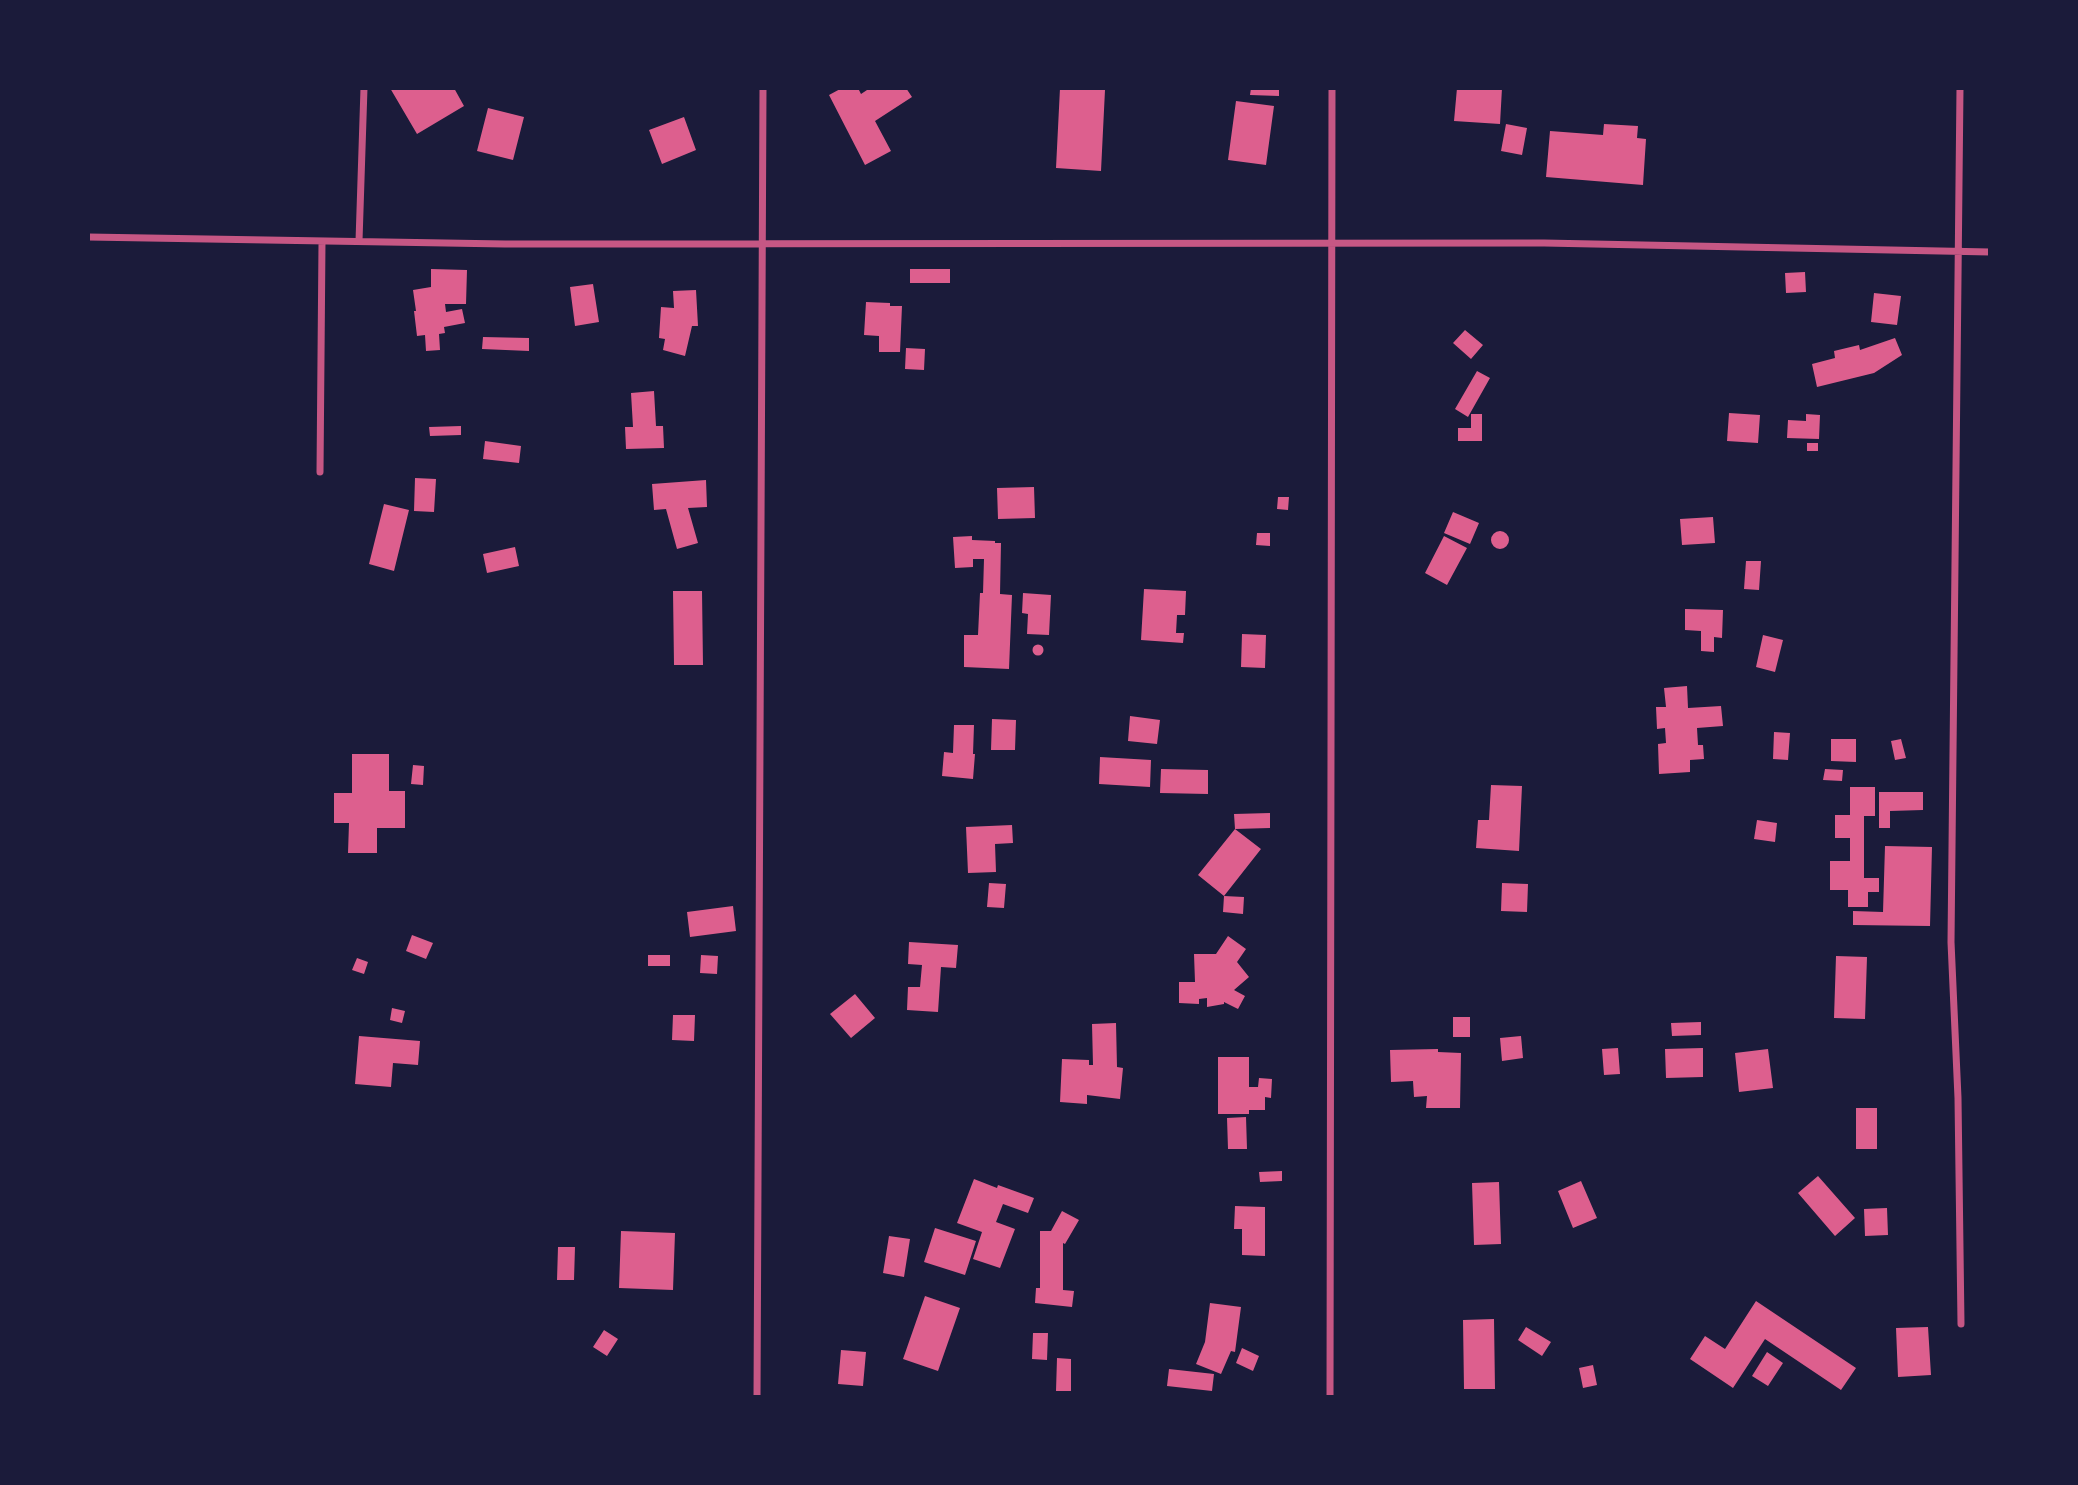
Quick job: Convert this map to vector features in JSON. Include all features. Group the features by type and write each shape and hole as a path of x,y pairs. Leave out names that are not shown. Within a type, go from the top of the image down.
{"street":[{"path":"359,241 364,88"},
{"path":"757,1397 763,88"},
{"path":"1330,1397 1332,88"},
{"path":"1960,88 1951,942 1958,1098 1961,1324"},
{"path":"88,237 505,244 1544,243 1990,252"},
{"path":"320,472 322,242"}],"building":[{"path":"390,88 454,88 464,106 417,134"},
{"path":"842,88 858,88 861,94 870,88 906,88 912,97 875,121 891,151 865,165 829,95"},
{"path":"1060,88 1105,90 1101,171 1056,168"},
{"path":"1251,88 1279,88 1279,96 1250,95"},
{"path":"1457,88 1502,88 1500,124 1454,121"},
{"path":"1236,101 1274,106 1266,165 1228,160"},
{"path":"488,108 524,117 513,160 477,151"},
{"path":"684,117 696,150 662,164 649,130"},
{"path":"1506,124 1527,128 1522,155 1501,151"},
{"path":"1604,124 1638,126 1637,138 1646,139 1643,185 1546,177 1550,131 1603,135"},
{"path":"431,269 467,270 466,304 445,304 446,312 462,309 465,323 444,327 445,333 439,334 440,350 426,351 425,335 417,336 413,290 431,287"},
{"path":"910,269 950,269 950,283 910,283"},
{"path":"1805,272 1806,292 1786,293 1785,273"},
{"path":"593,284 599,322 575,326 570,287"},
{"path":"696,290 698,326 692,326 685,356 663,350 665,339 659,338 661,307 674,308 673,291"},
{"path":"1874,293 1901,296 1897,325 1871,322"},
{"path":"866,302 902,306 900,352 879,352 879,336 864,335"},
{"path":"1465,330 1483,345 1471,359 1453,343"},
{"path":"483,337 529,338 529,351 482,349"},
{"path":"1895,338 1902,355 1874,373 1817,387 1812,364 1835,358 1834,351 1859,345 1860,350"},
{"path":"906,348 925,349 924,370 905,369"},
{"path":"1477,371 1490,378 1468,417 1455,409"},
{"path":"654,391 656,426 663,426 664,448 626,449 625,427 633,427 631,393"},
{"path":"1729,413 1760,415 1758,443 1727,441"},
{"path":"1471,414 1482,414 1482,441 1458,441 1458,428 1471,428"},
{"path":"1806,414 1820,415 1819,439 1787,438 1788,420 1806,421"},
{"path":"461,426 461,435 430,436 429,427"},
{"path":"485,441 521,446 519,463 483,459"},
{"path":"1807,443 1818,443 1818,451 1807,451"},
{"path":"415,478 436,479 434,512 414,511"},
{"path":"706,480 707,507 688,508 698,543 677,549 666,509 654,510 652,484"},
{"path":"1034,487 1035,518 998,519 997,488"},
{"path":"1278,497 1289,497 1288,510 1277,509"},
{"path":"384,504 409,510 394,571 369,564"},
{"path":"1453,512 1479,523 1470,544 1444,533"},
{"path":"1713,517 1715,543 1682,545 1680,519"},
{"path":"1500,531 1509,540 1500,549 1491,540"},
{"path":"1257,533 1270,533 1270,546 1256,545"},
{"path":"972,536 972,540 1001,543 1000,594 1012,595 1009,669 964,667 964,635 978,635 984,559 973,559 973,567 955,568 953,537"},
{"path":"1444,536 1467,548 1447,585 1425,573"},
{"path":"515,547 519,566 487,573 483,554"},
{"path":"1746,561 1761,561 1759,590 1744,589"},
{"path":"1144,589 1186,591 1185,615 1177,615 1176,633 1184,633 1183,643 1141,640"},
{"path":"673,591 702,591 703,665 674,665"},
{"path":"1023,593 1051,595 1049,635 1027,634 1028,614 1022,613"},
{"path":"1685,609 1723,610 1722,638 1714,637 1714,652 1701,651 1701,631 1685,630"},
{"path":"1242,634 1266,635 1265,668 1241,667"},
{"path":"1763,635 1783,640 1775,672 1756,667"},
{"path":"1038,645 1043,650 1038,655 1033,650"},
{"path":"1687,686 1688,708 1721,706 1723,726 1697,728 1698,745 1703,745 1704,759 1690,760 1690,772 1659,774 1658,744 1666,743 1665,728 1657,729 1656,707 1666,707 1664,688"},
{"path":"1130,716 1160,720 1157,744 1128,741"},
{"path":"992,719 1016,720 1015,750 991,750"},
{"path":"954,725 974,725 973,779 942,776 944,752 953,753"},
{"path":"1774,732 1790,733 1788,760 1773,759"},
{"path":"1831,739 1856,739 1856,762 1831,761"},
{"path":"1901,739 1906,758 1895,760 1891,741"},
{"path":"352,754 389,754 389,791 405,791 405,828 377,828 377,853 348,853 349,823 334,823 334,793 352,793"},
{"path":"1100,757 1151,760 1150,787 1099,784"},
{"path":"413,765 424,766 423,785 411,784"},
{"path":"1161,769 1208,770 1208,794 1160,793"},
{"path":"1825,769 1843,770 1842,781 1823,780"},
{"path":"1491,785 1522,786 1519,851 1476,848 1478,820 1489,820"},
{"path":"1850,787 1875,787 1875,816 1864,816 1864,878 1879,878 1879,892 1868,892 1868,907 1848,907 1848,890 1830,890 1830,861 1850,861 1850,838 1835,838 1835,815 1850,815"},
{"path":"1879,792 1923,792 1923,810 1890,811 1890,828 1879,828"},
{"path":"1270,813 1270,828 1235,829 1234,814"},
{"path":"1757,820 1777,823 1775,842 1754,839"},
{"path":"1012,825 1013,843 995,844 996,872 968,873 966,827"},
{"path":"1235,829 1261,849 1224,896 1198,875"},
{"path":"1885,846 1932,847 1930,926 1853,925 1853,911 1883,912"},
{"path":"989,883 1006,884 1004,908 987,907"},
{"path":"1502,883 1528,884 1527,912 1501,911"},
{"path":"1224,896 1244,897 1243,914 1223,912"},
{"path":"733,906 736,931 690,937 687,912"},
{"path":"412,935 433,943 426,959 406,951"},
{"path":"1228,936 1246,949 1237,962 1249,977 1234,990 1245,996 1238,1009 1224,1002 1207,1007 1207,998 1199,999 1199,1004 1179,1003 1179,982 1195,982 1194,954 1216,954"},
{"path":"909,942 958,945 956,968 941,967 938,1012 907,1010 908,987 920,987 922,965 908,964"},
{"path":"648,955 670,955 670,966 648,966"},
{"path":"701,955 718,956 717,974 700,973"},
{"path":"1836,956 1867,957 1865,1019 1834,1018"},
{"path":"357,958 368,962 364,974 352,970"},
{"path":"855,994 875,1018 851,1038 830,1014"},
{"path":"392,1008 405,1011 402,1023 390,1020"},
{"path":"673,1015 695,1015 694,1041 672,1040"},
{"path":"1453,1017 1470,1017 1470,1037 1453,1037"},
{"path":"1701,1022 1701,1035 1672,1036 1671,1023"},
{"path":"1116,1023 1117,1067 1123,1068 1120,1099 1087,1095 1087,1104 1060,1102 1062,1059 1089,1060 1089,1065 1093,1065 1092,1024"},
{"path":"359,1036 420,1041 418,1065 393,1063 391,1087 355,1084"},
{"path":"1521,1036 1523,1058 1502,1061 1500,1038"},
{"path":"1618,1048 1620,1074 1604,1075 1602,1049"},
{"path":"1703,1048 1703,1077 1666,1078 1665,1049"},
{"path":"1438,1049 1438,1052 1461,1053 1460,1108 1426,1108 1427,1096 1414,1097 1413,1081 1391,1082 1390,1050"},
{"path":"1768,1049 1773,1088 1739,1092 1735,1053"},
{"path":"1218,1057 1249,1057 1249,1087 1258,1087 1259,1078 1272,1079 1271,1098 1265,1097 1265,1110 1249,1110 1249,1114 1218,1114"},
{"path":"1856,1108 1877,1108 1877,1149 1856,1149"},
{"path":"1246,1117 1247,1149 1228,1149 1227,1118"},
{"path":"1282,1171 1282,1181 1260,1182 1259,1172"},
{"path":"1818,1176 1855,1218 1835,1236 1798,1193"},
{"path":"974,1179 1034,1198 1028,1213 1003,1204 996,1222 1015,1229 1000,1268 973,1259 982,1232 957,1223"},
{"path":"1581,1181 1597,1218 1573,1228 1558,1191"},
{"path":"1499,1182 1501,1244 1474,1245 1472,1183"},
{"path":"1235,1206 1265,1207 1265,1256 1242,1255 1242,1229 1234,1229"},
{"path":"1887,1208 1888,1235 1865,1236 1864,1209"},
{"path":"1062,1211 1079,1220 1063,1243 1063,1290 1074,1291 1072,1307 1035,1303 1036,1288 1040,1288 1040,1231 1051,1231"},
{"path":"935,1228 976,1241 965,1275 924,1262"},
{"path":"621,1231 675,1233 673,1290 619,1288"},
{"path":"889,1236 910,1239 904,1277 883,1273"},
{"path":"558,1247 575,1247 574,1280 557,1280"},
{"path":"925,1296 960,1308 938,1371 903,1359"},
{"path":"1756,1301 1856,1368 1841,1390 1765,1339 1733,1388 1690,1359 1705,1336 1725,1349"},
{"path":"1210,1303 1241,1307 1235,1352 1231,1351 1221,1374 1196,1364 1205,1342"},
{"path":"1494,1319 1495,1389 1464,1389 1463,1320"},
{"path":"1526,1327 1551,1342 1542,1356 1518,1340"},
{"path":"1928,1327 1931,1375 1898,1377 1896,1328"},
{"path":"604,1330 618,1339 607,1356 593,1347"},
{"path":"1033,1333 1048,1333 1047,1360 1032,1359"},
{"path":"1242,1348 1259,1356 1253,1371 1236,1363"},
{"path":"841,1350 866,1352 863,1386 838,1384"},
{"path":"1767,1352 1783,1363 1768,1386 1752,1376"},
{"path":"1057,1358 1071,1359 1071,1391 1056,1391"},
{"path":"1593,1365 1597,1385 1583,1388 1579,1368"},
{"path":"1169,1369 1214,1374 1212,1391 1167,1386"}]}
